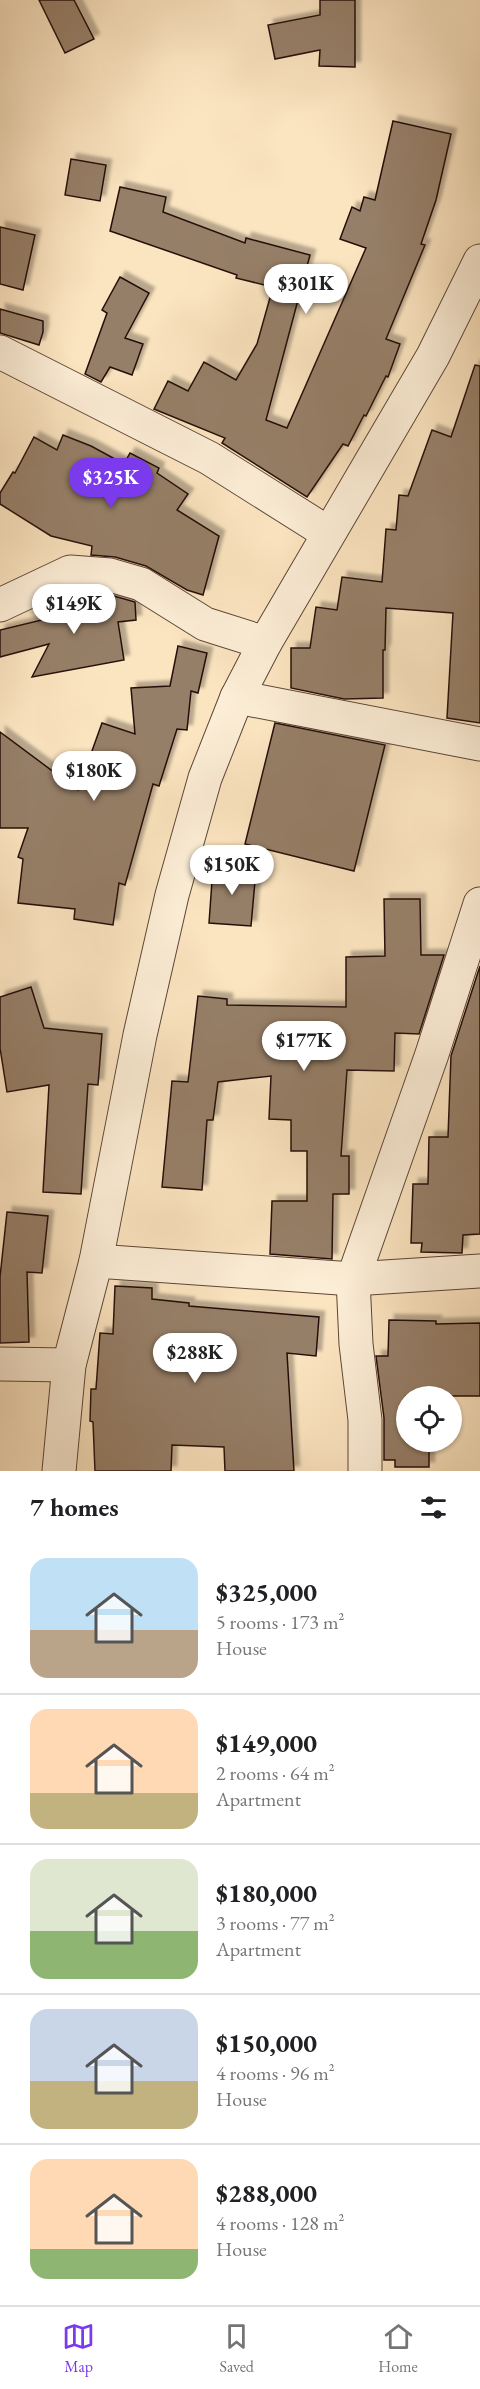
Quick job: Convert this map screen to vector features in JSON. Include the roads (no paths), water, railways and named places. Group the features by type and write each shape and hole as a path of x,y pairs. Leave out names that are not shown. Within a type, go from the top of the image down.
{"street":[{"path":"59,1471 69,1365 96,1261 140,1035 172,896 205,778 237,697 328,532 433,356 480,261"},
{"path":"0,352 209,458 328,532"},
{"path":"0,604 70,572 110,575 141,584 205,624 266,643"},
{"path":"237,697 480,744"},
{"path":"365,1471 365,1420 356,1344 352,1279 432,1054 480,904"},
{"path":"96,1261 352,1279 480,1271"},
{"path":"0,1364 69,1365"}]}
